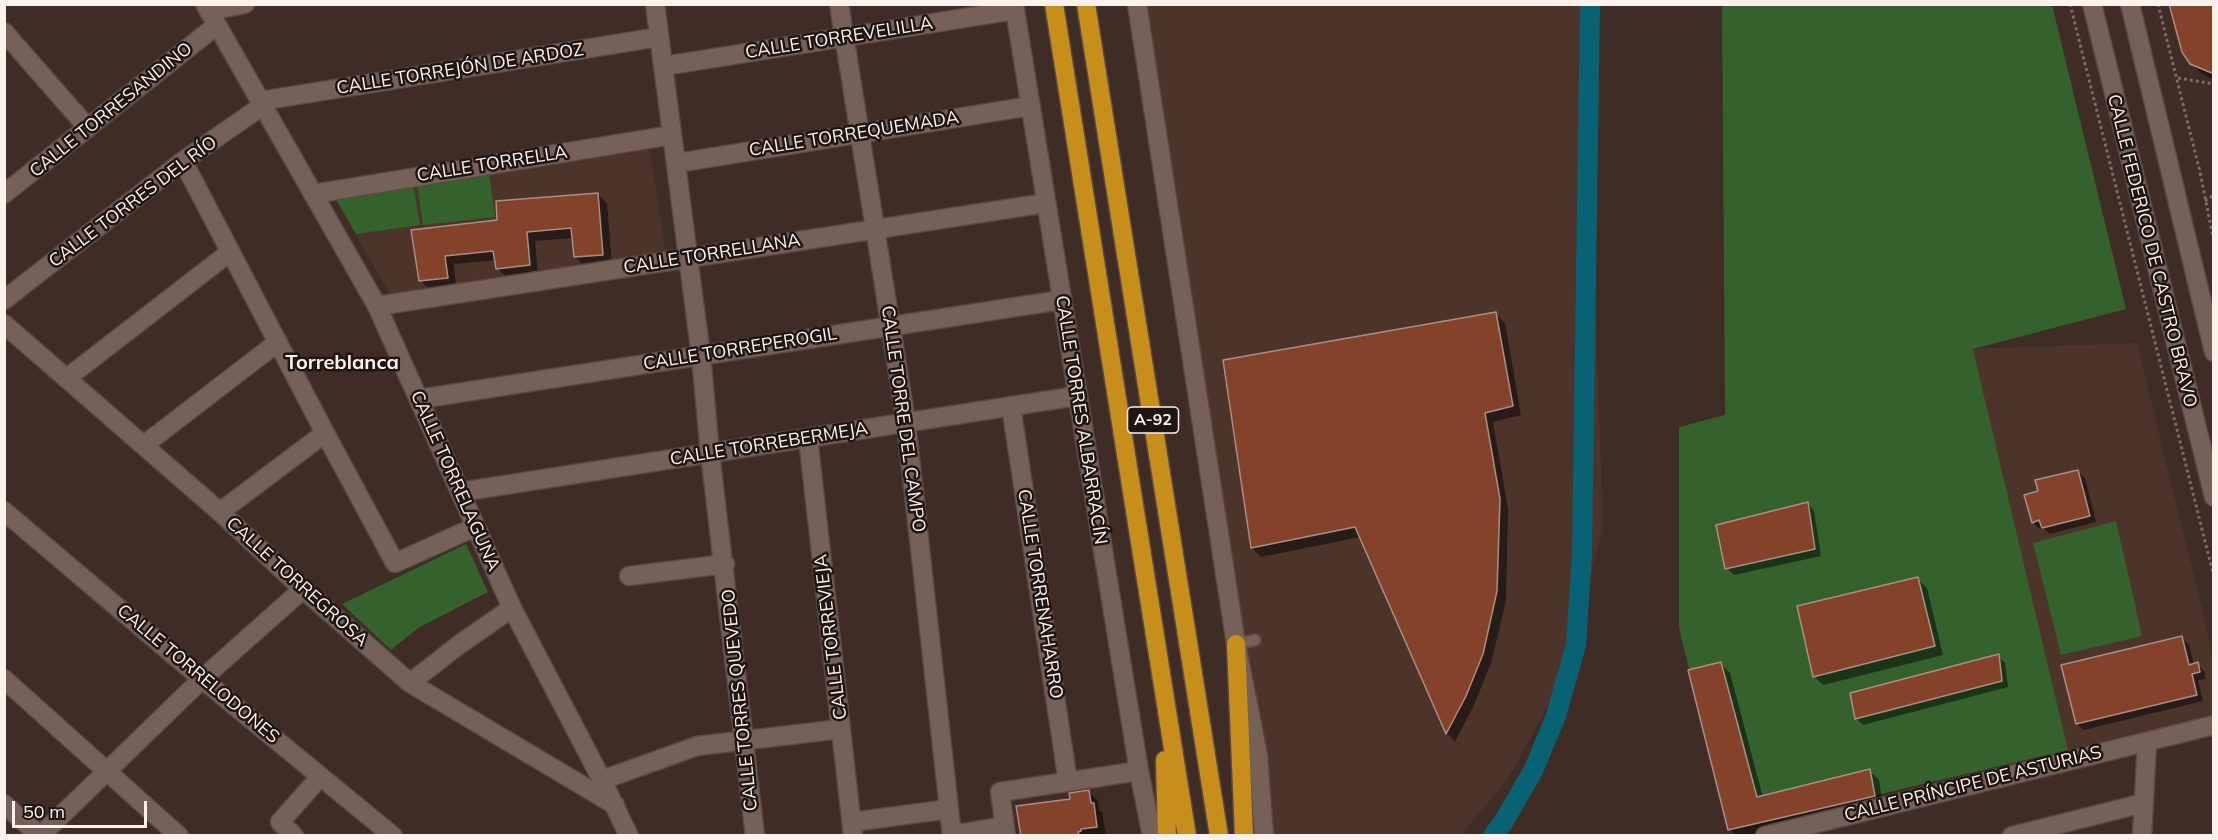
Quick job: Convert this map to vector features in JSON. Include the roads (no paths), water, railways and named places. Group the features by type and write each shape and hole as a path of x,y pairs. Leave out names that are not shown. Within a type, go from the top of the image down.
{"highway":[{"name":"A-92","path":"1054,4 1187,836"},
{"name":"A-92","path":"1086,4 1219,836"},
{"path":"1236,644 1244,836"},
{"path":"1163,686 1167,836"}],"street":[{"path":"210,13 245,4"},
{"name":"CALLE TORRES QUEVEDO","path":"656,4 701,356 710,453 755,836"},
{"name":"CALLE TORRE DEL CAMPO","path":"838,4 906,422 952,835"},
{"path":"1137,4 1236,644 1258,755 1264,836"},
{"name":"CALLE FEDERICO DE CASTRO BRAVO","path":"2092,4 2214,497"},
{"path":"2130,4 2214,352"},
{"name":"CALLE TORREVELILLA","path":"664,66 844,38 1015,7"},
{"name":"CALLE TORRES ALBARRACÍN","path":"1015,7 1077,396 1139,771 1152,836"},
{"name":"CALLE TORRELAGUNA","path":"210,13 377,306 512,608 629,836"},
{"name":"CALLE TORRESANDINO","path":"7,187 88,128 210,13"},
{"path":"4,32 88,128"},
{"name":"CALLE TORREJÓN DE ARDOZ","path":"261,103 659,37"},
{"name":"CALLE TORRES DEL RÍO","path":"4,300 261,103"},
{"name":"CALLE TORREQUEMADA","path":"677,163 1031,106"},
{"name":"CALLE TORRELLA","path":"313,194 672,135"},
{"path":"183,161 395,563 475,526"},
{"name":"CALLE TORRELLANA","path":"377,306 1046,203"},
{"path":"67,378 230,252"},
{"name":"CALLE TORREPEROGIL","path":"419,399 1062,300"},
{"name":"CALLE TORREGROSA","path":"4,324 220,512 410,683 615,806"},
{"path":"144,445 278,342"},
{"name":"CALLE TORREBERMEJA","path":"460,492 1077,396"},
{"name":"CALLE TORRENAHARRO","path":"1011,406 1068,782"},
{"path":"220,512 325,433"},
{"name":"CALLE TORREVIEJA","path":"808,438 853,829"},
{"name":"CALLE TORRELODONES","path":"4,510 320,777 381,832"},
{"name":"CALLE TORRES QUEVEDO","path":"629,576 724,564"},
{"path":"4,804 40,836 202,679 303,589"},
{"path":"410,683 460,644 512,608"},
{"path":"4,679 179,836"},
{"name":"CALLE PRÍNCIPE DE ASTURIAS","path":"1765,836 2214,725"},
{"path":"602,780 697,746 841,729"},
{"path":"2142,836 2146,742"},
{"path":"952,835 1005,831 1000,792 1139,771"},
{"path":"294,836 280,822 320,777"},
{"path":"2012,836 2144,803"},
{"path":"853,829 949,809"}],"lane":[{"path":"1236,644 1255,640"}],"waterway":[{"path":"1493,836 1533,771 1556,716 1576,645 1582,553 1590,4"}],"district":[{"name":"Torreblanca","path":"342,363"}]}
